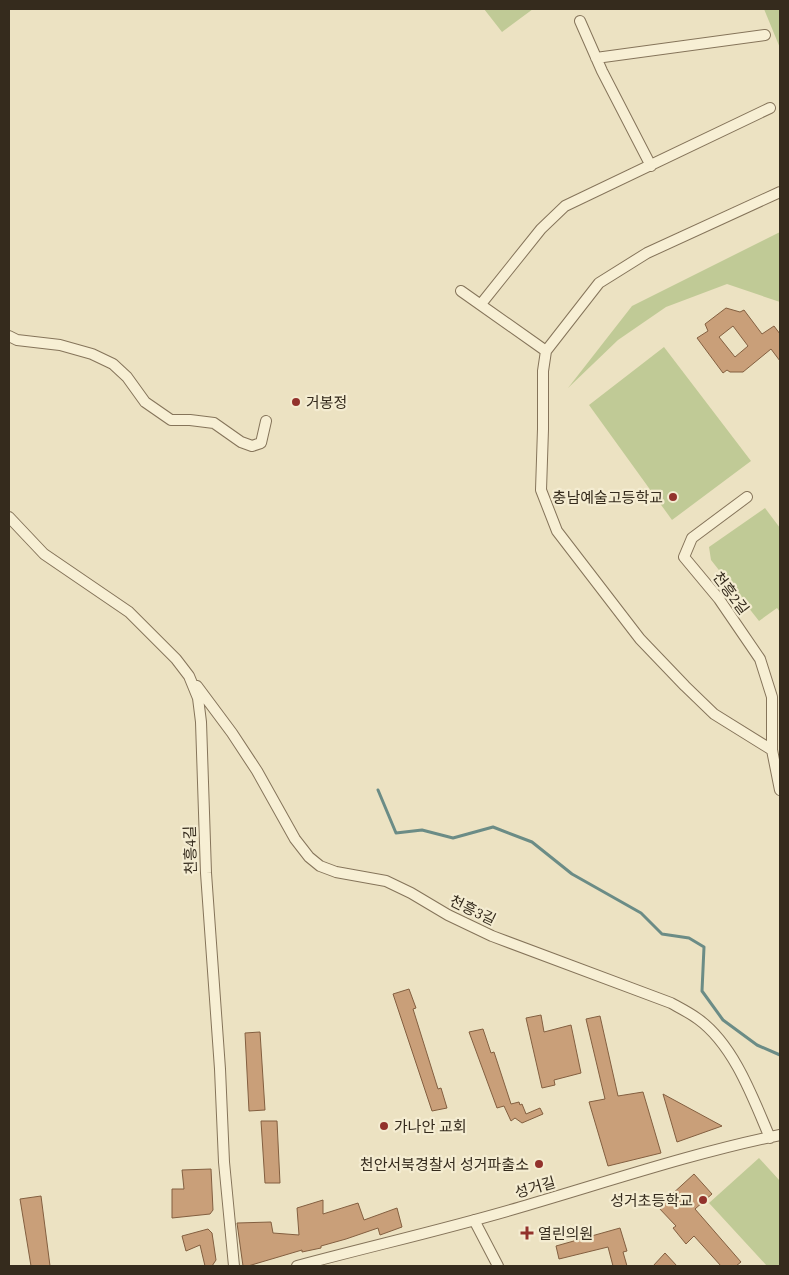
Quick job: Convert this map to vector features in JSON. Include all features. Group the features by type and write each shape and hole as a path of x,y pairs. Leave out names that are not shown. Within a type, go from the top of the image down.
{"street":[{"path":"580,21 596,58 651,166"},
{"path":"596,58 765,35"},
{"path":"481,304 541,229 566,206 770,108"},
{"path":"772,750 714,714 640,639 557,531 540,490 543,370 546,351 599,283 647,253 780,192"},
{"path":"461,291 546,351"},
{"path":"9,336 17,340 60,345 92,354 113,364 127,377 145,402 171,420 214,423 241,442 252,446 261,443 266,421"},
{"name":"천흥2길","path":"747,497 692,538 684,556 718,599 760,659 772,697 776,731 772,750 780,790"},
{"name":"천흥4길","path":"9,517 44,554 129,612 176,659 189,676 198,698 201,722 206,873 220,1069 224,1171 234,1266"},
{"name":"천흥3길","path":"189,676 232,733 257,771 295,839 309,857 320,866 336,872 386,881 448,915 492,936 671,1003 698,1019 717,1038 741,1074 775,1136"},
{"name":"성거길","path":"297,1266 474,1220 689,1158 775,1136"},
{"path":"474,1220 498,1266"}],"green space":[{"path":"484,9 533,9 502,32"},
{"path":"764,9 780,9 780,48"},
{"path":"780,232 780,302 727,284 666,307 618,340 568,388 632,306"},
{"path":"664,347 751,461 672,520 589,405"},
{"path":"765,508 780,528 780,612 777,608 759,621 711,560 709,547"},
{"path":"759,1158 780,1181 780,1266 767,1266 709,1203"}],"building":[{"path":"726,308 740,312 744,310 762,334 774,326 780,334 780,361 771,349 743,372 730,372 727,370 723,373 697,338 708,331 705,324","holes":["733,326 748,346 735,357 719,337"]},
{"path":"409,989 416,1008 413,1009 438,1089 441,1088 447,1108 432,1111 393,994"},
{"path":"541,1015 544,1032 571,1025 581,1073 554,1080 555,1085 542,1088 526,1018"},
{"path":"600,1016 618,1096 643,1092 661,1153 608,1166 589,1102 605,1099 586,1019"},
{"path":"483,1029 491,1053 494,1052 511,1104 519,1102 520,1105 522,1104 526,1114 540,1108 543,1114 522,1123 515,1118 511,1121 504,1106 497,1108 469,1032"},
{"path":"260,1032 265,1110 249,1111 245,1033"},
{"path":"663,1094 722,1126 677,1142"},
{"path":"261,1121 277,1121 280,1183 265,1183"},
{"path":"211,1169 213,1210 210,1214 172,1218 172,1189 184,1189 182,1170"},
{"path":"694,1174 712,1194 695,1209 741,1262 736,1266 721,1266 694,1236 686,1244 673,1228 676,1226 658,1207"},
{"path":"41,1196 50,1266 31,1266 20,1199"},
{"path":"323,1200 323,1214 358,1203 364,1220 397,1208 402,1227 380,1235 378,1228 321,1246 321,1248 302,1252 302,1250 243,1266 237,1223 271,1222 273,1233 299,1235 297,1208"},
{"path":"620,1228 627,1251 623,1252 627,1266 613,1266 608,1247 559,1259 556,1246"},
{"path":"208,1229 212,1233 216,1260 212,1266 205,1266 200,1245 186,1251 182,1236"},
{"path":"665,1253 677,1266 653,1266"}],"waterway":[{"path":"378,790 396,833 422,830 453,838 493,827 532,842 572,874 641,913 662,934 689,938 704,947 702,991 723,1020 757,1045 780,1055"}],"place":[{"name":"거봉정","path":"296,402"},
{"name":"충남예술고등학교","path":"673,497"},
{"name":"가나안 교회","path":"384,1126"},
{"name":"천안서북경찰서 성거파출소","path":"539,1164"},
{"name":"성거초등학교","path":"703,1200"},
{"name":"열린의원","path":"527,1233"}]}
